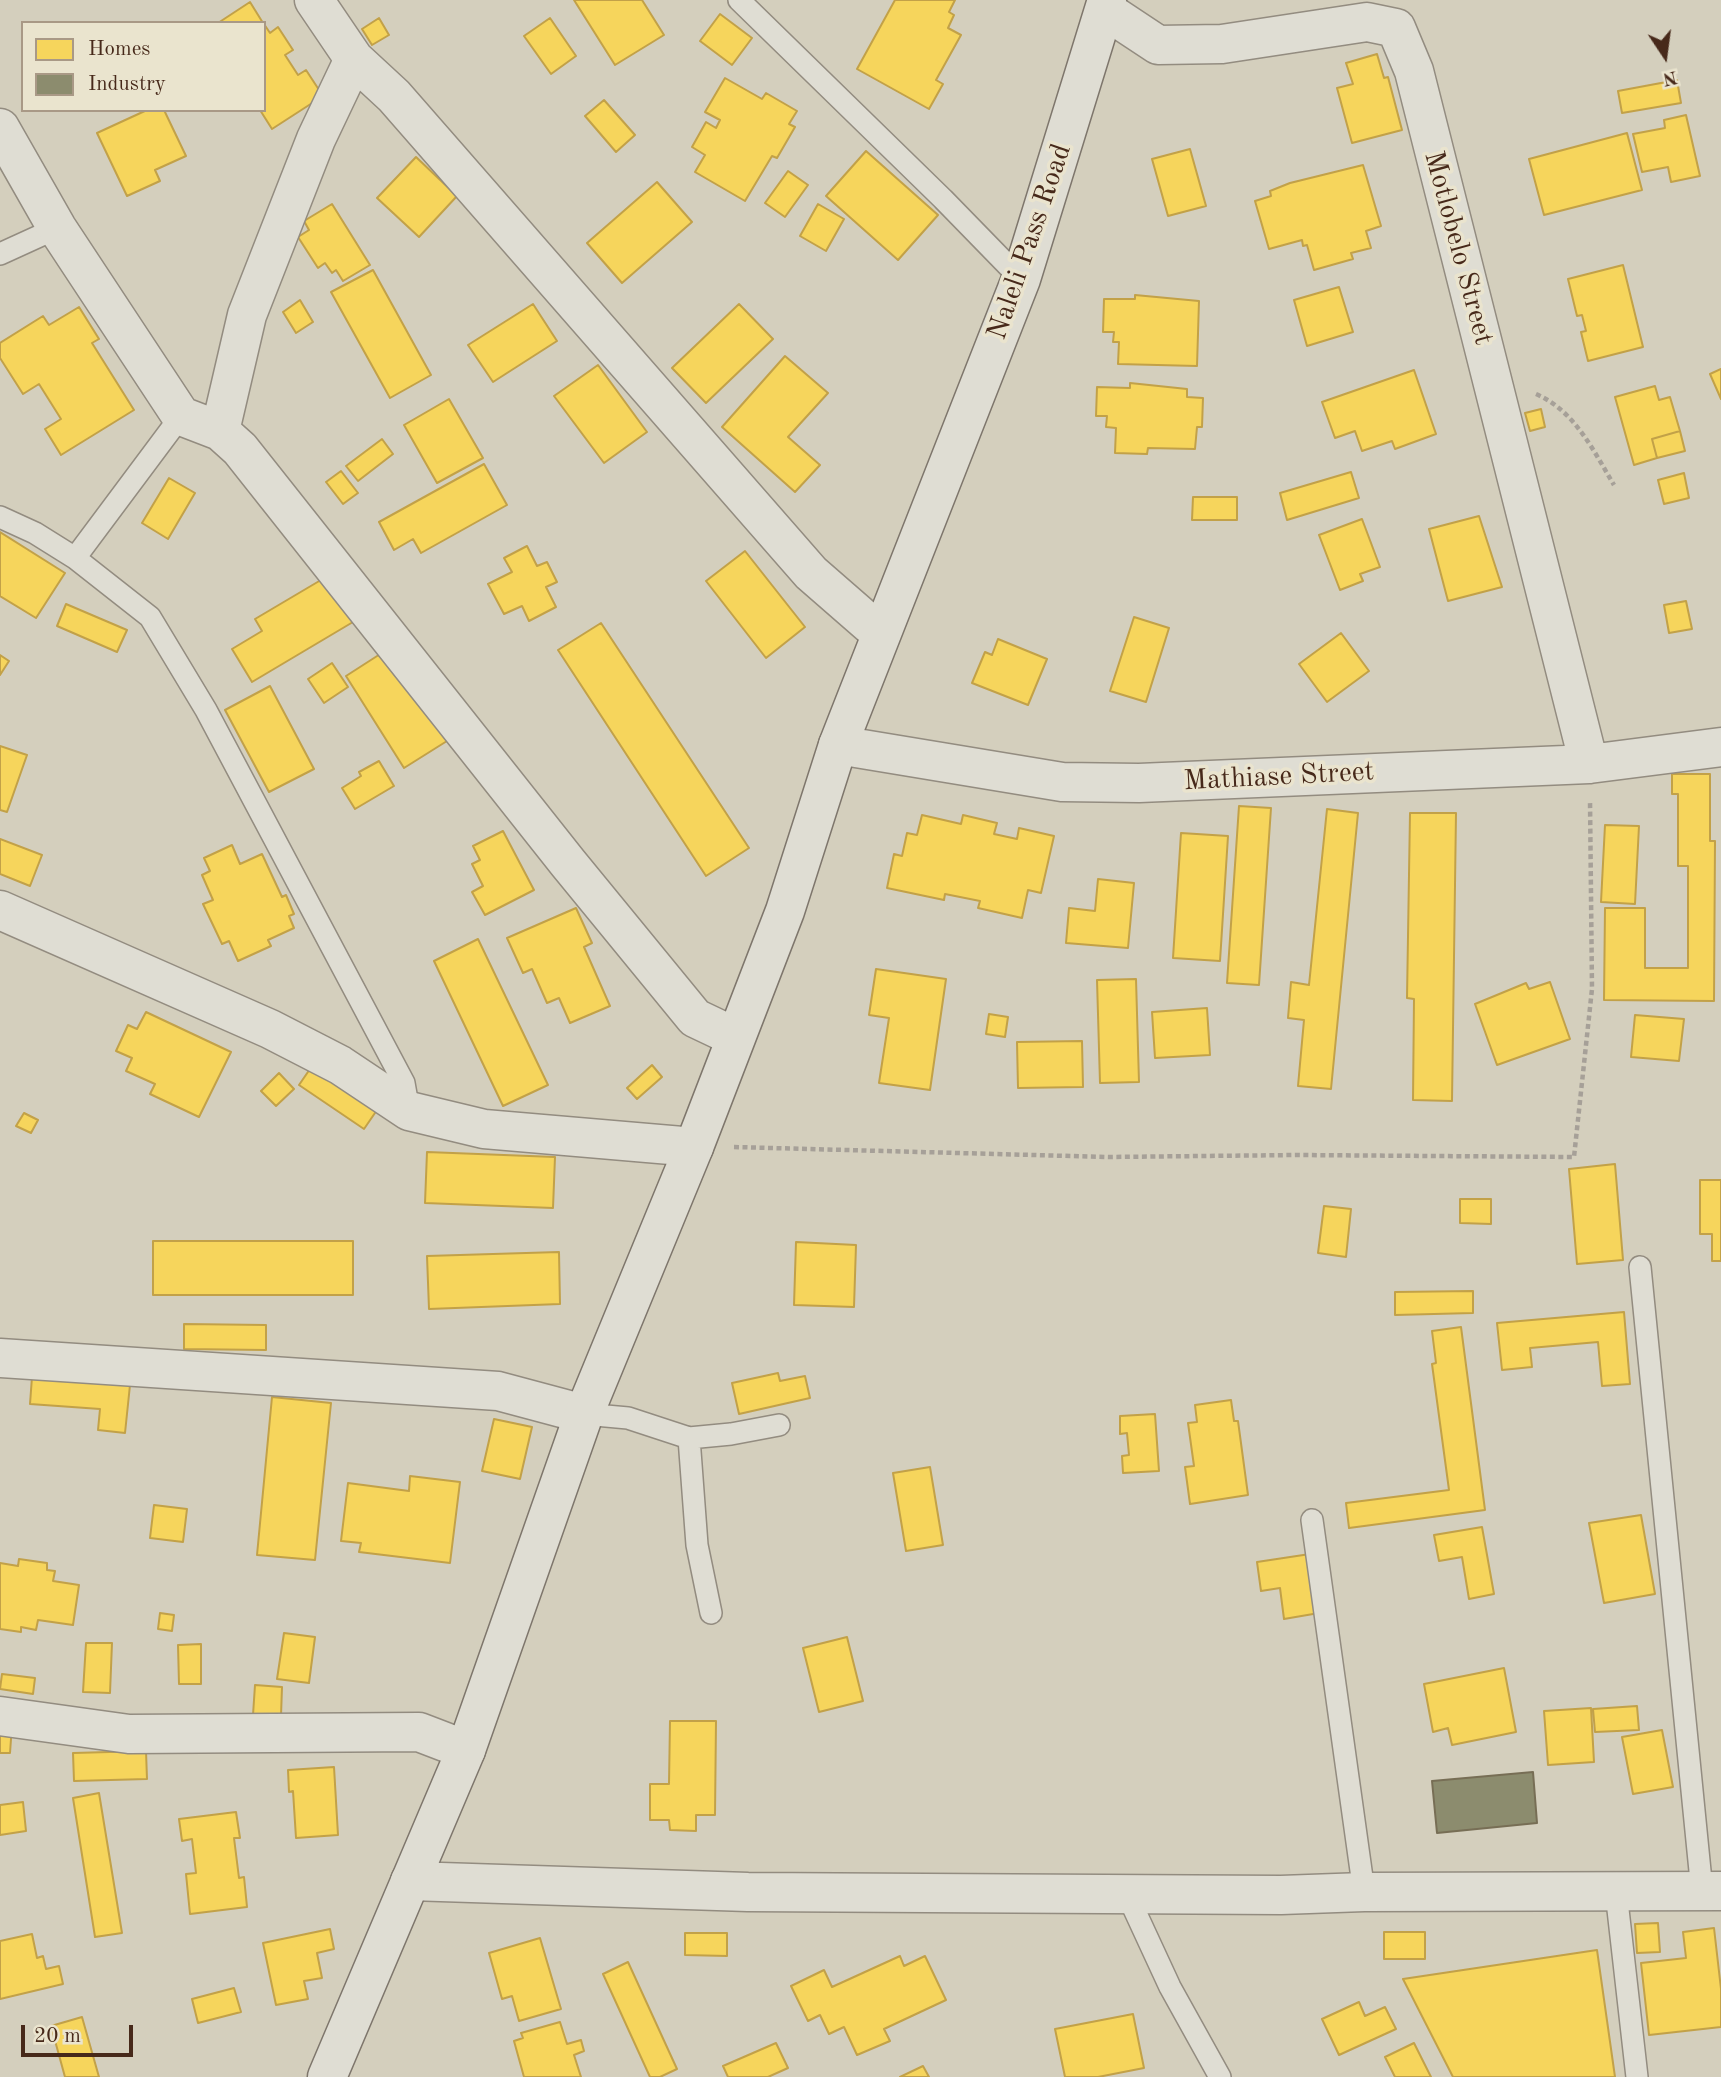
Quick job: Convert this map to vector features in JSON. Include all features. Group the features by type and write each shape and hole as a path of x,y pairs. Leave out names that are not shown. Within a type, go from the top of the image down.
{"street":[{"path":"314,0 354,59 394,96 811,573 881,634"},
{"name":"Naleli Pass Road","path":"327,2077 466,1749 583,1414 694,1147 785,911 838,745 1021,279 1106,5"},
{"name":"Motlobelo Street","path":"1106,5 1158,45 1222,44 1367,22 1396,28 1414,71 1440,186 1495,388 1589,764"},
{"path":"219,431 247,315 316,139 354,59"},
{"path":"0,128 57,228 181,416 219,431 240,449 299,520 568,863 695,1018 735,1037"},
{"name":"Mathiase Street","path":"838,745 1062,782 1139,783 1589,764 1721,747"},
{"path":"0,910 270,1029 340,1065 410,1111 484,1129 694,1147"},
{"path":"0,1359 498,1391 583,1414"},
{"path":"0,1716 33,1723 130,1734 419,1732 466,1749"},
{"path":"410,1881 748,1892 1281,1895 1364,1892 1712,1891"}],"lane":[{"path":"739,0 943,198 1021,279"},
{"path":"0,254 57,228"},
{"path":"75,558 181,416"},
{"path":"0,517 35,533 75,558 150,617 206,710 404,1083 410,1111"},
{"path":"1640,1267 1712,1891"},
{"path":"583,1414 628,1418 689,1438 779,1425"},
{"path":"689,1438 697,1545 711,1613"},
{"path":"1312,1520 1364,1892"},
{"path":"1616,1892 1637,2077"},
{"path":"1127,1894 1170,1987 1220,2077"}],"path":[{"path":"1495,388 1506,385 1524,389 1556,404 1583,433 1614,485"},
{"path":"694,1147 766,1146 1108,1157 1574,1157 1592,989 1589,764"}],"building: Homes":[{"path":"574,0 642,0 664,35 615,65"},
{"path":"895,0 955,0 949,12 954,15 948,28 961,35 936,80 943,84 929,109 857,69"},
{"path":"250,2 262,21 221,21"},
{"path":"720,14 752,38 732,65 700,41"},
{"path":"379,18 389,35 372,45 362,29"},
{"path":"550,18 576,56 551,74 524,36"},
{"path":"266,27 270,33 278,27 293,50 285,55 298,75 306,70 323,96 272,129 261,112 266,112"},
{"path":"1377,54 1384,78 1388,77 1402,130 1352,143 1337,88 1353,84 1346,63"},
{"path":"725,78 762,99 766,93 797,111 789,124 795,127 777,158 772,156 745,201 695,172 705,155 692,147 706,122 716,128 720,120 705,112"},
{"path":"1677,80 1681,103 1622,113 1618,91"},
{"path":"604,100 635,135 616,152 585,116"},
{"path":"143,112 165,112 186,156 155,170 160,181 127,196 97,133"},
{"path":"1686,115 1700,176 1671,182 1668,167 1642,172 1633,134 1665,128 1664,120"},
{"path":"1627,133 1642,190 1544,215 1529,159"},
{"path":"1190,149 1206,206 1168,216 1152,159"},
{"path":"866,151 938,215 898,260 826,196"},
{"path":"416,157 457,196 419,237 377,198"},
{"path":"1363,165 1381,226 1366,231 1371,248 1351,253 1353,259 1314,270 1307,245 1303,246 1302,240 1269,249 1255,201 1271,196 1270,191 1290,183"},
{"path":"788,171 808,185 785,217 765,203"},
{"path":"657,182 692,222 622,283 587,243"},
{"path":"332,204 370,265 343,281 336,270 332,273 325,263 318,268 298,237 309,230 304,221"},
{"path":"818,204 844,219 826,251 800,236"},
{"path":"1623,265 1643,347 1588,361 1581,332 1586,331 1582,315 1577,316 1568,279"},
{"path":"373,270 431,375 390,398 331,292"},
{"path":"1339,287 1353,332 1307,346 1294,300"},
{"path":"1135,295 1199,301 1197,366 1118,364 1119,342 1113,342 1114,332 1103,332 1104,299 1135,299"},
{"path":"300,300 313,322 296,333 283,312"},
{"path":"533,304 557,341 493,382 468,345"},
{"path":"739,304 773,339 706,403 672,368"},
{"path":"79,307 99,339 92,343 134,410 61,455 45,429 61,419 39,384 23,394 0,358 0,343 43,316 49,325"},
{"path":"785,356 828,393 788,437 820,465 795,492 722,427"},
{"path":"598,365 647,432 604,463 554,396"},
{"path":"1721,369 1721,399 1710,374"},
{"path":"1414,370 1436,434 1395,449 1392,441 1362,451 1355,431 1335,438 1322,402"},
{"path":"1130,383 1187,389 1187,397 1203,398 1202,427 1197,427 1195,449 1148,448 1147,454 1115,453 1116,428 1106,427 1107,416 1096,416 1097,387 1130,388"},
{"path":"1655,386 1659,400 1670,397 1680,431 1652,439 1657,458 1634,465 1615,397"},
{"path":"449,399 483,458 437,483 404,425"},
{"path":"1541,409 1545,427 1530,431 1525,413"},
{"path":"1680,431 1685,451 1657,458 1652,439"},
{"path":"382,439 393,454 358,481 346,466"},
{"path":"484,464 507,505 421,553 413,539 394,550 379,522"},
{"path":"341,471 358,493 343,504 326,482"},
{"path":"1351,472 1359,498 1287,520 1280,493"},
{"path":"1684,473 1689,498 1664,504 1658,480"},
{"path":"169,478 195,493 168,539 142,523"},
{"path":"1193,497 1237,497 1237,520 1192,520"},
{"path":"1479,516 1502,587 1448,601 1429,529"},
{"path":"1362,519 1380,567 1360,574 1363,581 1340,590 1319,535"},
{"path":"0,532 65,573 36,618 0,596"},
{"path":"527,546 537,566 547,562 557,582 546,587 556,607 529,621 522,606 504,614 488,584 512,572 504,558"},
{"path":"745,551 805,627 766,658 706,581"},
{"path":"326,577 353,622 252,682 232,649 262,631 255,619"},
{"path":"1686,601 1692,629 1669,633 1664,605"},
{"path":"66,604 127,630 117,652 57,626"},
{"path":"1134,617 1169,628 1146,702 1110,691"},
{"path":"601,623 749,848 706,876 558,650"},
{"path":"1341,633 1369,671 1327,702 1299,664"},
{"path":"998,639 1047,659 1028,705 972,683 985,652 992,655"},
{"path":"388,649 447,741 404,768 346,676"},
{"path":"0,655 9,661 0,675"},
{"path":"332,663 348,687 324,703 308,679"},
{"path":"270,686 314,769 269,792 225,710"},
{"path":"0,746 27,755 7,812 0,810"},
{"path":"379,761 394,786 355,809 342,788 361,776 359,772"},
{"path":"1672,774 1710,774 1710,841 1715,841 1714,1001 1604,1000 1605,908 1645,908 1645,968 1688,968 1688,866 1678,866 1678,794 1672,794"},
{"path":"1239,806 1271,808 1259,985 1227,983"},
{"path":"1327,809 1358,813 1331,1089 1298,1086 1304,1020 1288,1018 1291,982 1309,985"},
{"path":"1410,813 1456,813 1452,1101 1413,1100 1414,999 1407,998"},
{"path":"922,815 961,824 963,815 997,823 994,834 1017,839 1019,828 1054,836 1041,893 1028,890 1022,918 978,908 980,901 945,894 944,900 887,888 894,854 902,856 907,833 917,835"},
{"path":"1605,825 1639,826 1635,904 1601,902"},
{"path":"503,831 534,890 485,915 472,892 483,886 472,864 480,860 473,846"},
{"path":"1181,833 1228,836 1220,961 1173,958"},
{"path":"0,839 42,855 30,886 0,874"},
{"path":"232,845 240,864 262,854 282,897 286,895 294,914 289,916 294,928 268,940 271,946 238,961 229,941 222,944 203,904 213,900 202,875 210,871 204,858"},
{"path":"1098,879 1134,883 1128,948 1066,943 1069,908 1095,911"},
{"path":"576,908 592,943 584,947 610,1006 570,1023 559,998 547,1003 532,969 523,973 507,938"},
{"path":"478,939 548,1085 503,1106 434,961"},
{"path":"876,969 946,979 930,1090 879,1083 889,1018 869,1015"},
{"path":"1136,979 1139,1082 1100,1083 1097,980"},
{"path":"1550,982 1570,1039 1497,1065 1475,1004 1526,983 1529,989"},
{"path":"1207,1008 1210,1055 1155,1058 1152,1012"},
{"path":"146,1012 231,1052 199,1117 150,1094 155,1084 126,1071 132,1058 116,1051 128,1025 137,1029"},
{"path":"989,1014 1008,1017 1005,1037 986,1034"},
{"path":"1635,1015 1684,1019 1679,1061 1631,1057"},
{"path":"1082,1041 1083,1087 1018,1088 1017,1042"},
{"path":"652,1065 662,1077 637,1099 627,1088"},
{"path":"312,1066 377,1110 364,1129 299,1085"},
{"path":"279,1073 294,1089 276,1106 261,1091"},
{"path":"24,1113 38,1120 31,1133 16,1126"},
{"path":"427,1152 555,1157 553,1208 425,1203"},
{"path":"1615,1164 1623,1260 1577,1264 1569,1169"},
{"path":"1700,1180 1721,1180 1721,1261 1712,1261 1712,1234 1700,1234"},
{"path":"1460,1199 1491,1199 1491,1224 1460,1223"},
{"path":"1324,1206 1351,1209 1346,1257 1318,1253"},
{"path":"153,1241 353,1241 353,1295 153,1295"},
{"path":"796,1242 856,1245 854,1307 794,1305"},
{"path":"559,1252 560,1304 429,1309 427,1256"},
{"path":"1473,1291 1473,1313 1395,1315 1395,1292"},
{"path":"1624,1312 1630,1384 1602,1386 1598,1342 1530,1348 1532,1367 1502,1370 1497,1323"},
{"path":"184,1324 266,1325 266,1350 184,1349"},
{"path":"1461,1327 1485,1510 1349,1528 1346,1503 1449,1490 1432,1364 1436,1363 1432,1331"},
{"path":"778,1373 780,1381 805,1376 810,1398 739,1414 732,1383"},
{"path":"32,1377 130,1385 125,1433 98,1430 100,1409 30,1404"},
{"path":"272,1397 331,1403 315,1560 257,1555"},
{"path":"1231,1400 1234,1421 1238,1421 1248,1495 1190,1504 1185,1467 1194,1466 1188,1423 1197,1422 1195,1405"},
{"path":"1155,1414 1159,1471 1123,1473 1122,1456 1129,1455 1127,1433 1120,1434 1120,1416"},
{"path":"494,1419 532,1427 520,1479 482,1471"},
{"path":"930,1467 943,1545 906,1551 893,1473"},
{"path":"410,1476 460,1482 450,1563 359,1552 361,1543 341,1541 348,1483 409,1491"},
{"path":"154,1505 187,1509 183,1542 150,1538"},
{"path":"1641,1515 1655,1594 1604,1603 1589,1523"},
{"path":"1482,1527 1494,1594 1469,1599 1462,1557 1439,1561 1434,1535"},
{"path":"1310,1554 1319,1613 1284,1619 1280,1588 1261,1591 1257,1562"},
{"path":"19,1559 47,1563 47,1570 55,1571 53,1581 79,1585 73,1625 38,1620 36,1630 21,1627 21,1632 0,1629 0,1563 18,1566"},
{"path":"160,1613 174,1615 172,1631 158,1629"},
{"path":"284,1633 315,1637 309,1683 277,1679"},
{"path":"847,1637 863,1701 819,1712 803,1648"},
{"path":"86,1643 112,1643 110,1693 83,1692"},
{"path":"201,1644 201,1684 179,1684 178,1645"},
{"path":"1504,1668 1516,1732 1452,1745 1448,1728 1433,1732 1424,1684"},
{"path":"2,1674 35,1678 33,1694 0,1689"},
{"path":"255,1685 282,1687 281,1716 253,1715"},
{"path":"1637,1706 1639,1730 1595,1732 1593,1709"},
{"path":"1591,1708 1594,1762 1548,1765 1544,1711"},
{"path":"670,1721 716,1721 715,1815 696,1815 696,1831 670,1830 669,1820 650,1820 650,1784 669,1784"},
{"path":"0,1725 12,1725 10,1753 0,1753"},
{"path":"1662,1730 1673,1787 1633,1794 1622,1737"},
{"path":"146,1751 147,1779 74,1781 73,1753"},
{"path":"334,1767 338,1835 296,1838 293,1791 289,1792 288,1770"},
{"path":"99,1793 122,1933 95,1937 73,1798"},
{"path":"23,1802 26,1831 0,1835 0,1805"},
{"path":"236,1812 240,1838 234,1838 239,1878 244,1877 247,1907 190,1914 186,1874 196,1873 192,1839 182,1841 179,1819"},
{"path":"1658,1923 1660,1952 1637,1953 1635,1924"},
{"path":"1714,1928 1721,1989 1721,2027 1649,2035 1641,1963 1686,1958 1683,1932"},
{"path":"330,1929 334,1949 317,1953 322,1978 304,1981 308,1999 276,2005 263,1943"},
{"path":"1384,1932 1425,1932 1425,1959 1384,1959"},
{"path":"685,1933 727,1933 727,1956 685,1955"},
{"path":"32,1934 37,1958 43,1956 46,1969 59,1966 63,1984 0,1999 0,1941"},
{"path":"540,1938 561,2009 519,2021 512,1996 502,1999 489,1953"},
{"path":"1597,1950 1615,2077 1453,2077 1403,1979"},
{"path":"900,1956 904,1966 925,1956 946,2000 884,2029 890,2041 857,2055 844,2027 829,2034 820,2015 808,2021 791,1986 824,1970 832,1987"},
{"path":"628,1962 677,2069 660,2077 650,2077 603,1974"},
{"path":"234,1988 241,2012 198,2023 192,1999"},
{"path":"1359,2002 1365,2016 1385,2007 1396,2029 1339,2055 1322,2019"},
{"path":"1133,2014 1144,2068 1098,2077 1065,2077 1055,2029"},
{"path":"82,2017 99,2077 65,2077 51,2026"},
{"path":"560,2022 567,2044 581,2040 584,2051 574,2055 581,2077 524,2077 514,2041 523,2038 521,2033"},
{"path":"776,2043 788,2068 768,2077 728,2077 723,2066"},
{"path":"1414,2043 1431,2077 1395,2077 1385,2057"},
{"path":"923,2066 929,2077 900,2077"}],"building: Industry":[{"path":"1533,1772 1537,1823 1437,1833 1432,1781"}]}
